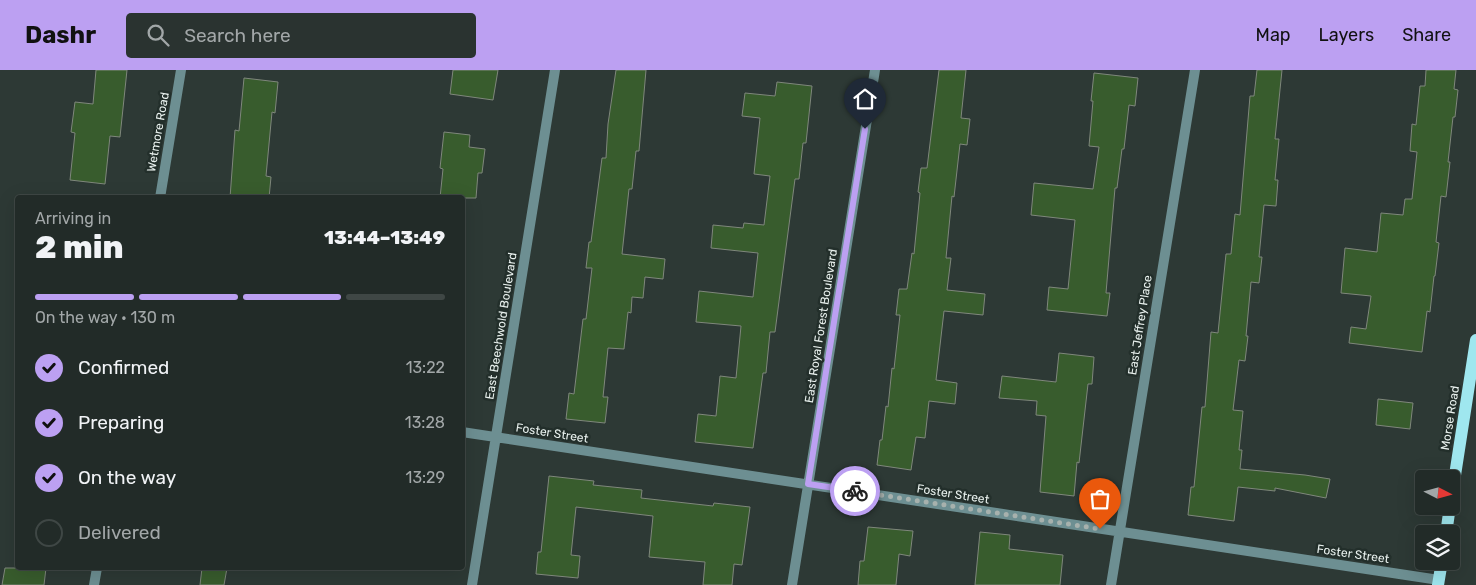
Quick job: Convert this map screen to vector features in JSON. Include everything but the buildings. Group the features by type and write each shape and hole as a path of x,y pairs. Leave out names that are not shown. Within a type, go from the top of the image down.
{"main road":[{"name":"Morse Road","path":"1456,470 1476,340"}],"street":[{"name":"Wetmore Road","path":"160,195 181,70"},
{"name":"East Beechwold Boulevard","path":"472,585 555,70"},
{"name":"East Royal Forest Boulevard","path":"792,585 875,70"},
{"name":"East Jeffrey Place","path":"1111,585 1195,70"},
{"name":"Foster Street","path":"465,432 1439,582"},
{"path":"94,585 97,570"}],"way so far":[{"path":"855,491 1100,529"}],"route":[{"path":"855,491 808,484 865,129"}]}
